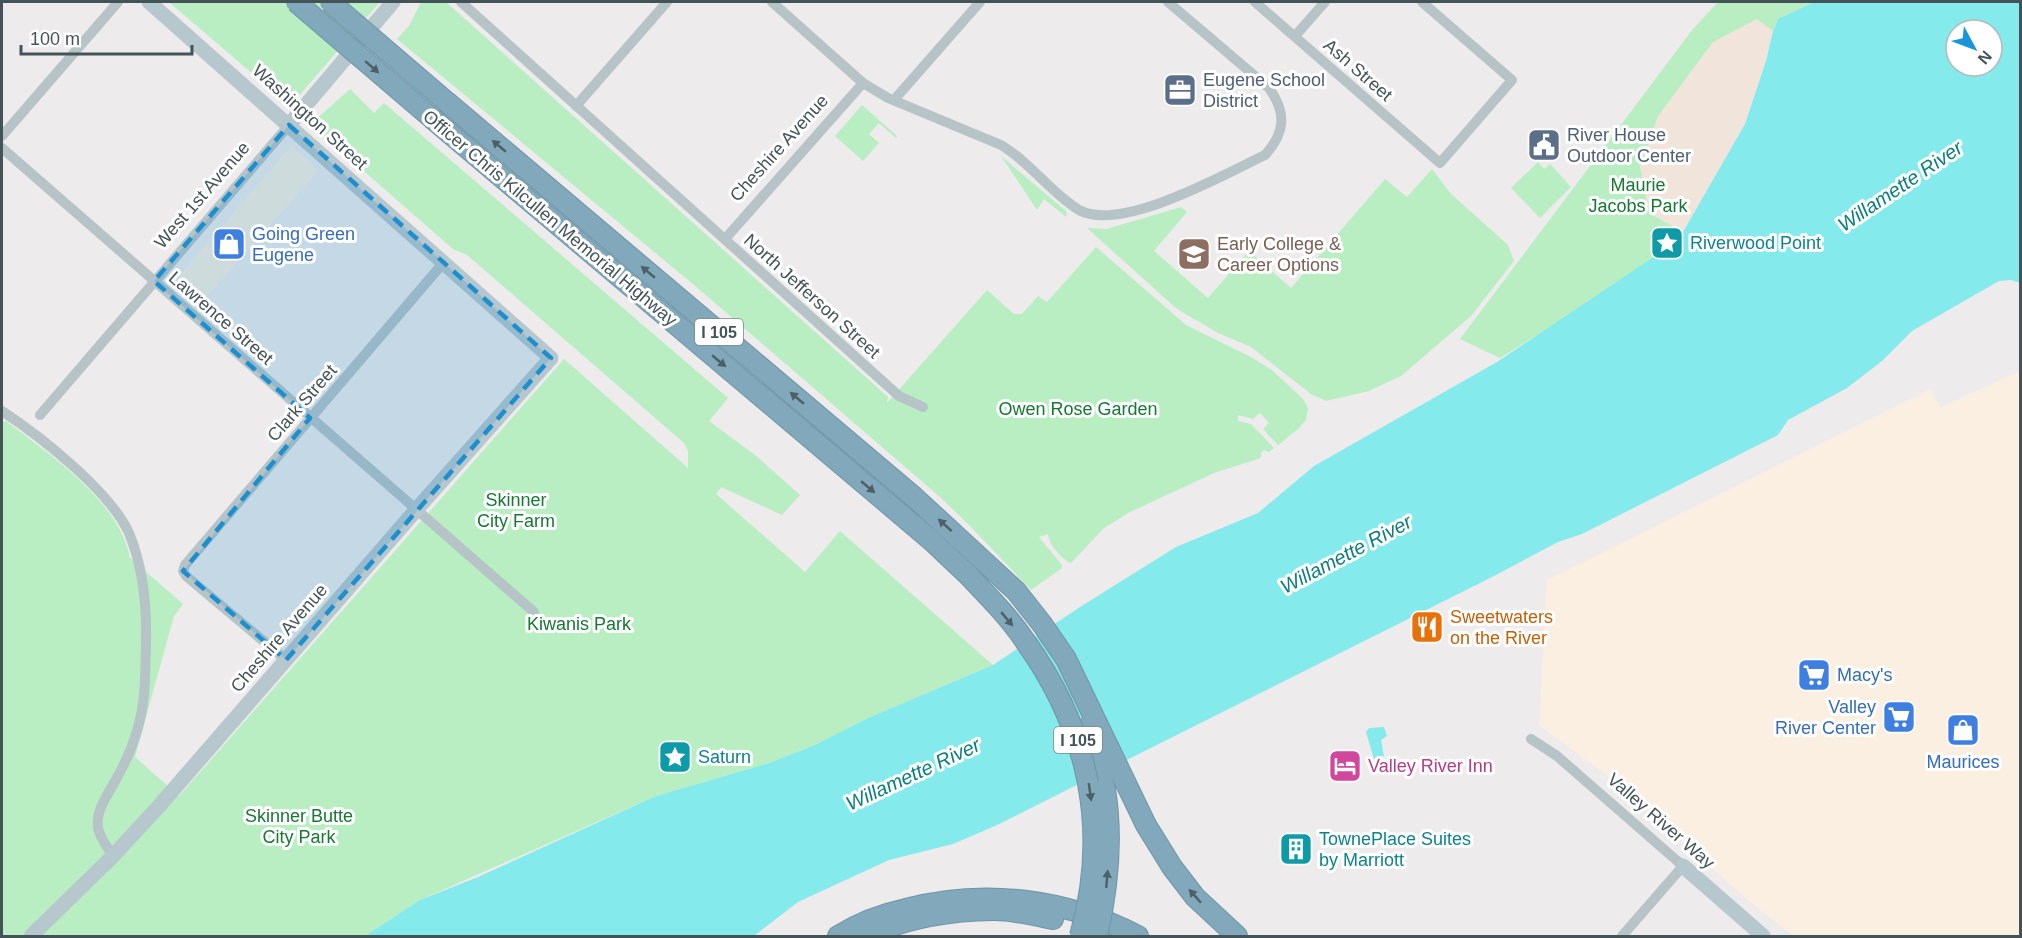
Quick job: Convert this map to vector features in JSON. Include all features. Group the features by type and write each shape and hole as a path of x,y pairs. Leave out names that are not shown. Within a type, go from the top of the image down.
{"highway":[{"name":"Officer Chris Kilcullen Memorial Highway","path":"296,2 931,540 968,575 1025,640 1052,681 1077,738 1089,782 1094,832 1091,888 1080,936"},
{"name":"Officer Chris Kilcullen Memorial Highway","path":"330,2 914,497 987,565"},
{"path":"987,565 1016,591 1066,659 1146,825 1172,867 1195,897 1237,936"},
{"name":"I 105","path":"987,565 1057,661 1079,704 1092,739 1105,789 1109,833 1106,892 1098,936"},
{"path":"838,936 887,914 934,901 995,898 1022,899 1064,908 1092,916 1138,936"},
{"path":"868,936 884,929 929,917 994,910 1036,915 1073,923 1108,936"}],"street":[{"path":"2,136 118,2"},
{"name":"Washington Street","path":"149,2 551,358"},
{"name":"West 1st Avenue","path":"40,415 393,2"},
{"name":"North Jefferson Street","path":"461,2 899,396 923,407"},
{"path":"576,106 667,2"},
{"path":"772,2 863,83 894,100 1001,145 1034,170 1069,203 1093,215 1118,213 1173,199 1265,155 1281,133 1282,122 1278,103 1269,88 1168,2"},
{"path":"894,100 980,2"},
{"name":"Ash Street","path":"1255,2 1440,163 1512,80 1422,2"},
{"path":"1295,36 1325,2"},
{"name":"Cheshire Avenue","path":"725,239 863,83"},
{"name":"Lawrence Street","path":"2,148 534,612"},
{"name":"Clark Street","path":"286,660 186,576 183,572 185,565 444,262"},
{"name":"Cheshire Avenue","path":"31,936 113,856 160,805 551,358"},
{"path":"2,411 33,431 89,482 111,506 130,535 143,582 146,615 145,691 138,727 98,820 101,838 113,856"},
{"name":"Valley River Way","path":"1531,739 1557,756 1763,936"},
{"path":"1622,936 1683,866"}],"highlighted area":[{"path":"289,125 551,358 286,660 183,571 310,418 154,281"}],"shaded area":[{"path":"291,146 319,170 203,301 177,278"},
{"name":"Valley River Center","path":"2020,371 2020,936 1793,936 1742,895 1612,779 1539,725 1547,580 1931,389 1940,408"}],"green space":[{"path":"169,2 380,2 290,106"},
{"name":"Owen Rose Garden","path":"421,2 446,2 888,397 887,403 987,290 1014,314 1022,314 1038,296 1047,302 1096,247 1186,325 1253,358 1273,371 1303,399 1308,408 1306,420 1278,445 1263,429 1269,423 1260,413 1253,419 1238,415 1238,421 1251,424 1274,448 1269,452 1264,450 1261,452 1261,457 1258,459 1214,473 1128,513 1104,528 1071,563 1056,551 1048,534 1039,537 1062,568 1031,590 940,497 694,285 397,39 409,26"},
{"name":"Maurie Jacobs Park","path":"1718,2 1814,2 1778,19 1683,232 1652,265 1500,358 1460,339 1693,29"},
{"path":"350,89 374,113 384,103 728,398 709,421 755,455 800,495 782,515 721,487 716,494 805,572 840,531 993,665 868,718 815,745 769,763 656,796 420,900 365,936 2,936 2,422 6,421 42,448 98,499 124,537 130,558 183,604 174,616 135,757 179,796 564,359 688,468 688,451 684,443 467,255 453,249 317,130 312,123"},
{"path":"862,105 897,136 896,138 879,123 869,134 879,143 863,161 835,136"},
{"path":"1001,156 1067,212 1066,217 1044,199 1037,210"},
{"path":"1538,162 1544,169 1550,164 1571,187 1540,218 1511,188"},
{"path":"1432,169 1450,193 1508,245 1514,261 1471,316 1401,376 1369,391 1326,401 1311,394 1251,347 1218,333 1177,309 1087,228 1107,229 1181,207 1187,212 1154,251 1208,298 1249,251 1291,288 1385,179 1407,197"}],"sand":[{"path":"1757,19 1773,31 1766,61 1745,124 1683,232 1649,213 1640,167 1658,116 1713,42"}],"water":[{"name":"Willamette River","path":"1814,2 2020,2 2020,283 2011,280 1999,281 1912,331 1882,361 1847,388 1788,420 1778,435 1582,534 1558,542 995,826 953,844 889,860 798,902 754,936 365,936 420,900 478,877 656,796 769,763 815,745 868,718 993,665 1176,547 1258,513 1314,466 1497,362 1667,248 1683,232 1745,124 1766,61 1778,19"},
{"path":"1384,727 1387,736 1381,740 1384,756 1374,759 1366,732 1369,728"}],"place":[{"name":"Eugene School District","path":"1180,90"},
{"name":"River House Outdoor Center","path":"1544,145"},
{"name":"Riverwood Point","path":"1667,243"},
{"name":"Going Green Eugene","path":"229,244"},
{"name":"Early College & Career Options","path":"1194,254"},
{"name":"Sweetwaters on the River","path":"1427,627"},
{"name":"Macy's","path":"1814,675"},
{"name":"Valley River Center","path":"1899,717"},
{"name":"Maurices","path":"1963,730"},
{"name":"Saturn","path":"675,757"},
{"name":"Valley River Inn","path":"1345,766"},
{"name":"TownePlace Suites by Marriott","path":"1296,849"}],"park label":[{"name":"Skinner City Farm","path":"516,510"},
{"name":"Kiwanis Park","path":"579,624"},
{"name":"Skinner Butte City Park","path":"299,826"}]}
